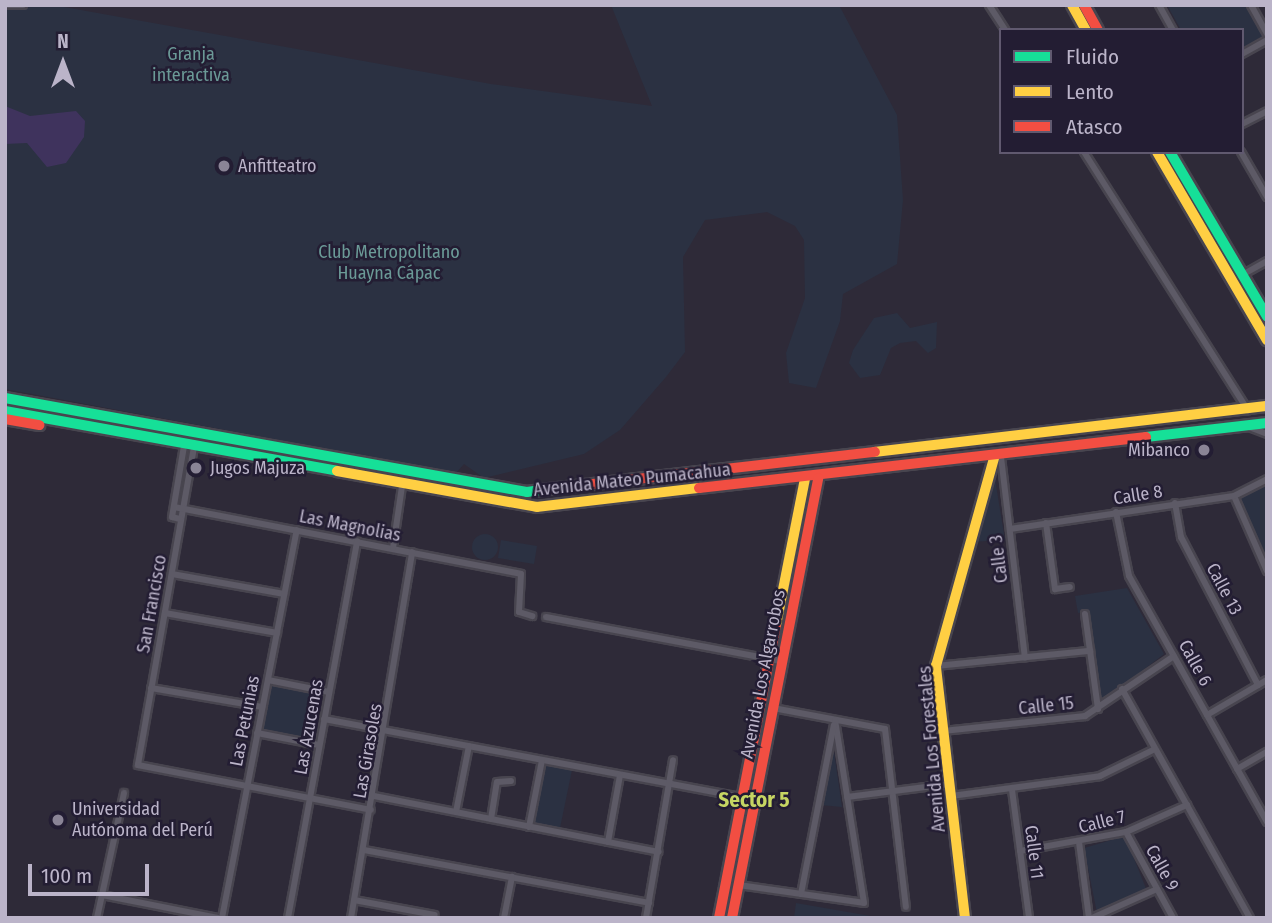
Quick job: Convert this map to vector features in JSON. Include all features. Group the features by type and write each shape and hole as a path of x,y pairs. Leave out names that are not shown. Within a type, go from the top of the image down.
{"main road":[{"path":"1072,5 1085,28"},
{"path":"1084,5 1097,28"},
{"path":"1158,154 1267,340"},
{"path":"1171,154 1267,317"},
{"name":"Avenida Mateo Pumacahua","path":"5,398 527,492 1267,407"},
{"name":"Avenida Mateo Pumacahua","path":"5,411 402,486 537,507 818,478 998,457 1233,424 1267,423"},
{"path":"5,419 128,435"},
{"name":"Avenida Los Forestales","path":"965,918 936,666 998,457"},
{"name":"Avenida Los Algarrobos","path":"732,918 818,478"},
{"name":"Avenida Los Algarrobos","path":"719,918 805,479"}],"street":[{"path":"7,5 23,5"},
{"path":"989,5 1004,28"},
{"path":"1159,5 1172,28"},
{"path":"1251,5 1267,34"},
{"path":"1244,53 1267,40"},
{"path":"1244,123 1267,111"},
{"path":"1085,154 1248,410"},
{"path":"1242,154 1267,197"},
{"path":"1242,275 1267,261"},
{"path":"1233,424 1267,434"},
{"path":"180,519 172,517 189,446"},
{"name":"San Francisco","path":"189,446 172,574 138,765 247,788"},
{"name":"Calle 3","path":"998,457 1010,529 1025,658"},
{"name":"Calle 8","path":"1010,529 1234,496 1267,479"},
{"path":"393,548 402,486"},
{"path":"1234,496 1267,571"},
{"name":"Calle 13","path":"1175,503 1181,537 1258,685"},
{"name":"Las Magnolias","path":"174,507 521,574 519,612 532,615"},
{"name":"Calle 6","path":"1116,512 1129,576 1267,822"},
{"path":"1046,523 1055,589 1070,587"},
{"name":"Las Petunias","path":"220,918 297,530"},
{"name":"Las Azucenas","path":"288,918 357,541"},
{"name":"Las Girasoles","path":"351,918 386,731 412,552"},
{"path":"172,574 284,594"},
{"path":"165,613 277,633"},
{"path":"1085,614 1098,709"},
{"path":"546,617 782,661"},
{"path":"936,666 1090,651"},
{"name":"Calle 15","path":"943,731 1085,716 1174,656"},
{"path":"268,680 329,692"},
{"path":"1207,715 1267,680"},
{"path":"151,688 262,707"},
{"path":"1122,689 1250,918"},
{"path":"773,708 886,729 906,907"},
{"path":"324,719 755,800"},
{"path":"738,885 864,903 835,720"},
{"path":"801,894 835,720"},
{"path":"257,733 319,745"},
{"path":"456,812 469,746"},
{"path":"951,796 1012,790 1100,776 1155,749"},
{"path":"1237,769 1267,752"},
{"path":"529,827 542,760"},
{"path":"646,918 673,760"},
{"path":"608,842 620,775"},
{"path":"491,819 497,782 511,782"},
{"path":"847,797 949,784"},
{"path":"247,788 371,810"},
{"name":"Calle 11","path":"1012,790 1029,918"},
{"path":"97,918 124,793"},
{"path":"374,796 659,852"},
{"name":"Calle 7","path":"1020,851 1126,832 1187,805"},
{"name":"Calle 9","path":"1126,832 1173,918"},
{"path":"1079,842 1091,918 1157,889"},
{"path":"364,850 649,903"},
{"path":"504,918 512,877"},
{"path":"102,895 220,918"},
{"path":"354,900 435,915"}],"green space":[{"name":"Club Metropolitano Huayna Cápac","path":"53,5 491,84 652,106 611,5 839,5 897,115 903,200 897,264 843,294 840,321 816,388 789,383 786,353 805,298 804,240 795,226 767,212 705,220 683,257 685,352 666,377 620,430 584,454 484,478 464,464 456,473 5,389 5,8"},
{"path":"1167,5 1246,5 1263,36 1244,47 1244,28 1180,28"},
{"path":"897,313 910,328 937,322 936,348 928,353 916,341 900,343 891,348 880,375 860,378 849,363 853,350 874,318"},
{"path":"995,479 1005,540 970,542 991,481"},
{"path":"1267,482 1267,560 1238,498"},
{"path":"485,534 494,538 498,547 494,556 485,560 476,556 472,547 476,538"},
{"path":"501,540 537,546 534,564 498,558"},
{"path":"1127,588 1164,654 1102,702 1088,612 1078,613 1075,596"},
{"path":"271,683 323,693 313,742 261,732"},
{"path":"833,745 842,807 821,805"},
{"path":"543,764 572,770 560,828 531,822"},
{"path":"1125,836 1147,891 1097,913 1084,848"},
{"path":"796,903 882,918 794,918"}],"shaded area":[{"path":"5,106 30,116 76,111 85,121 84,137 66,163 47,167 27,143 5,144"}],"traffic: fast":[{"path":"1171,154 1267,317"},
{"path":"5,398 527,492 549,489"},
{"path":"5,411 337,471"},
{"path":"1146,437 1267,423"}],"traffic: slow":[{"path":"1072,5 1085,28"},
{"path":"1158,154 1267,340"},
{"path":"875,452 1267,406"},
{"path":"965,918 936,666 994,458"},
{"path":"337,471 537,507 699,488"},
{"path":"776,625 805,479"}],"traffic: jam":[{"path":"1084,5 1097,28"},
{"path":"5,419 39,425"},
{"path":"699,488 1146,437"},
{"path":"549,489 875,452"},
{"path":"732,918 818,478"},
{"path":"719,918 776,625"}],"place":[{"name":"Anfitteatro","path":"224,166"},
{"name":"Mibanco","path":"1204,450"},
{"name":"Jugos Majuza","path":"196,468"},
{"name":"Universidad Autónoma del Perú","path":"58,820"}],"district":[{"name":"Sector 5","path":"754,800"}],"park label":[{"name":"Granja interactiva","path":"191,65"}]}
